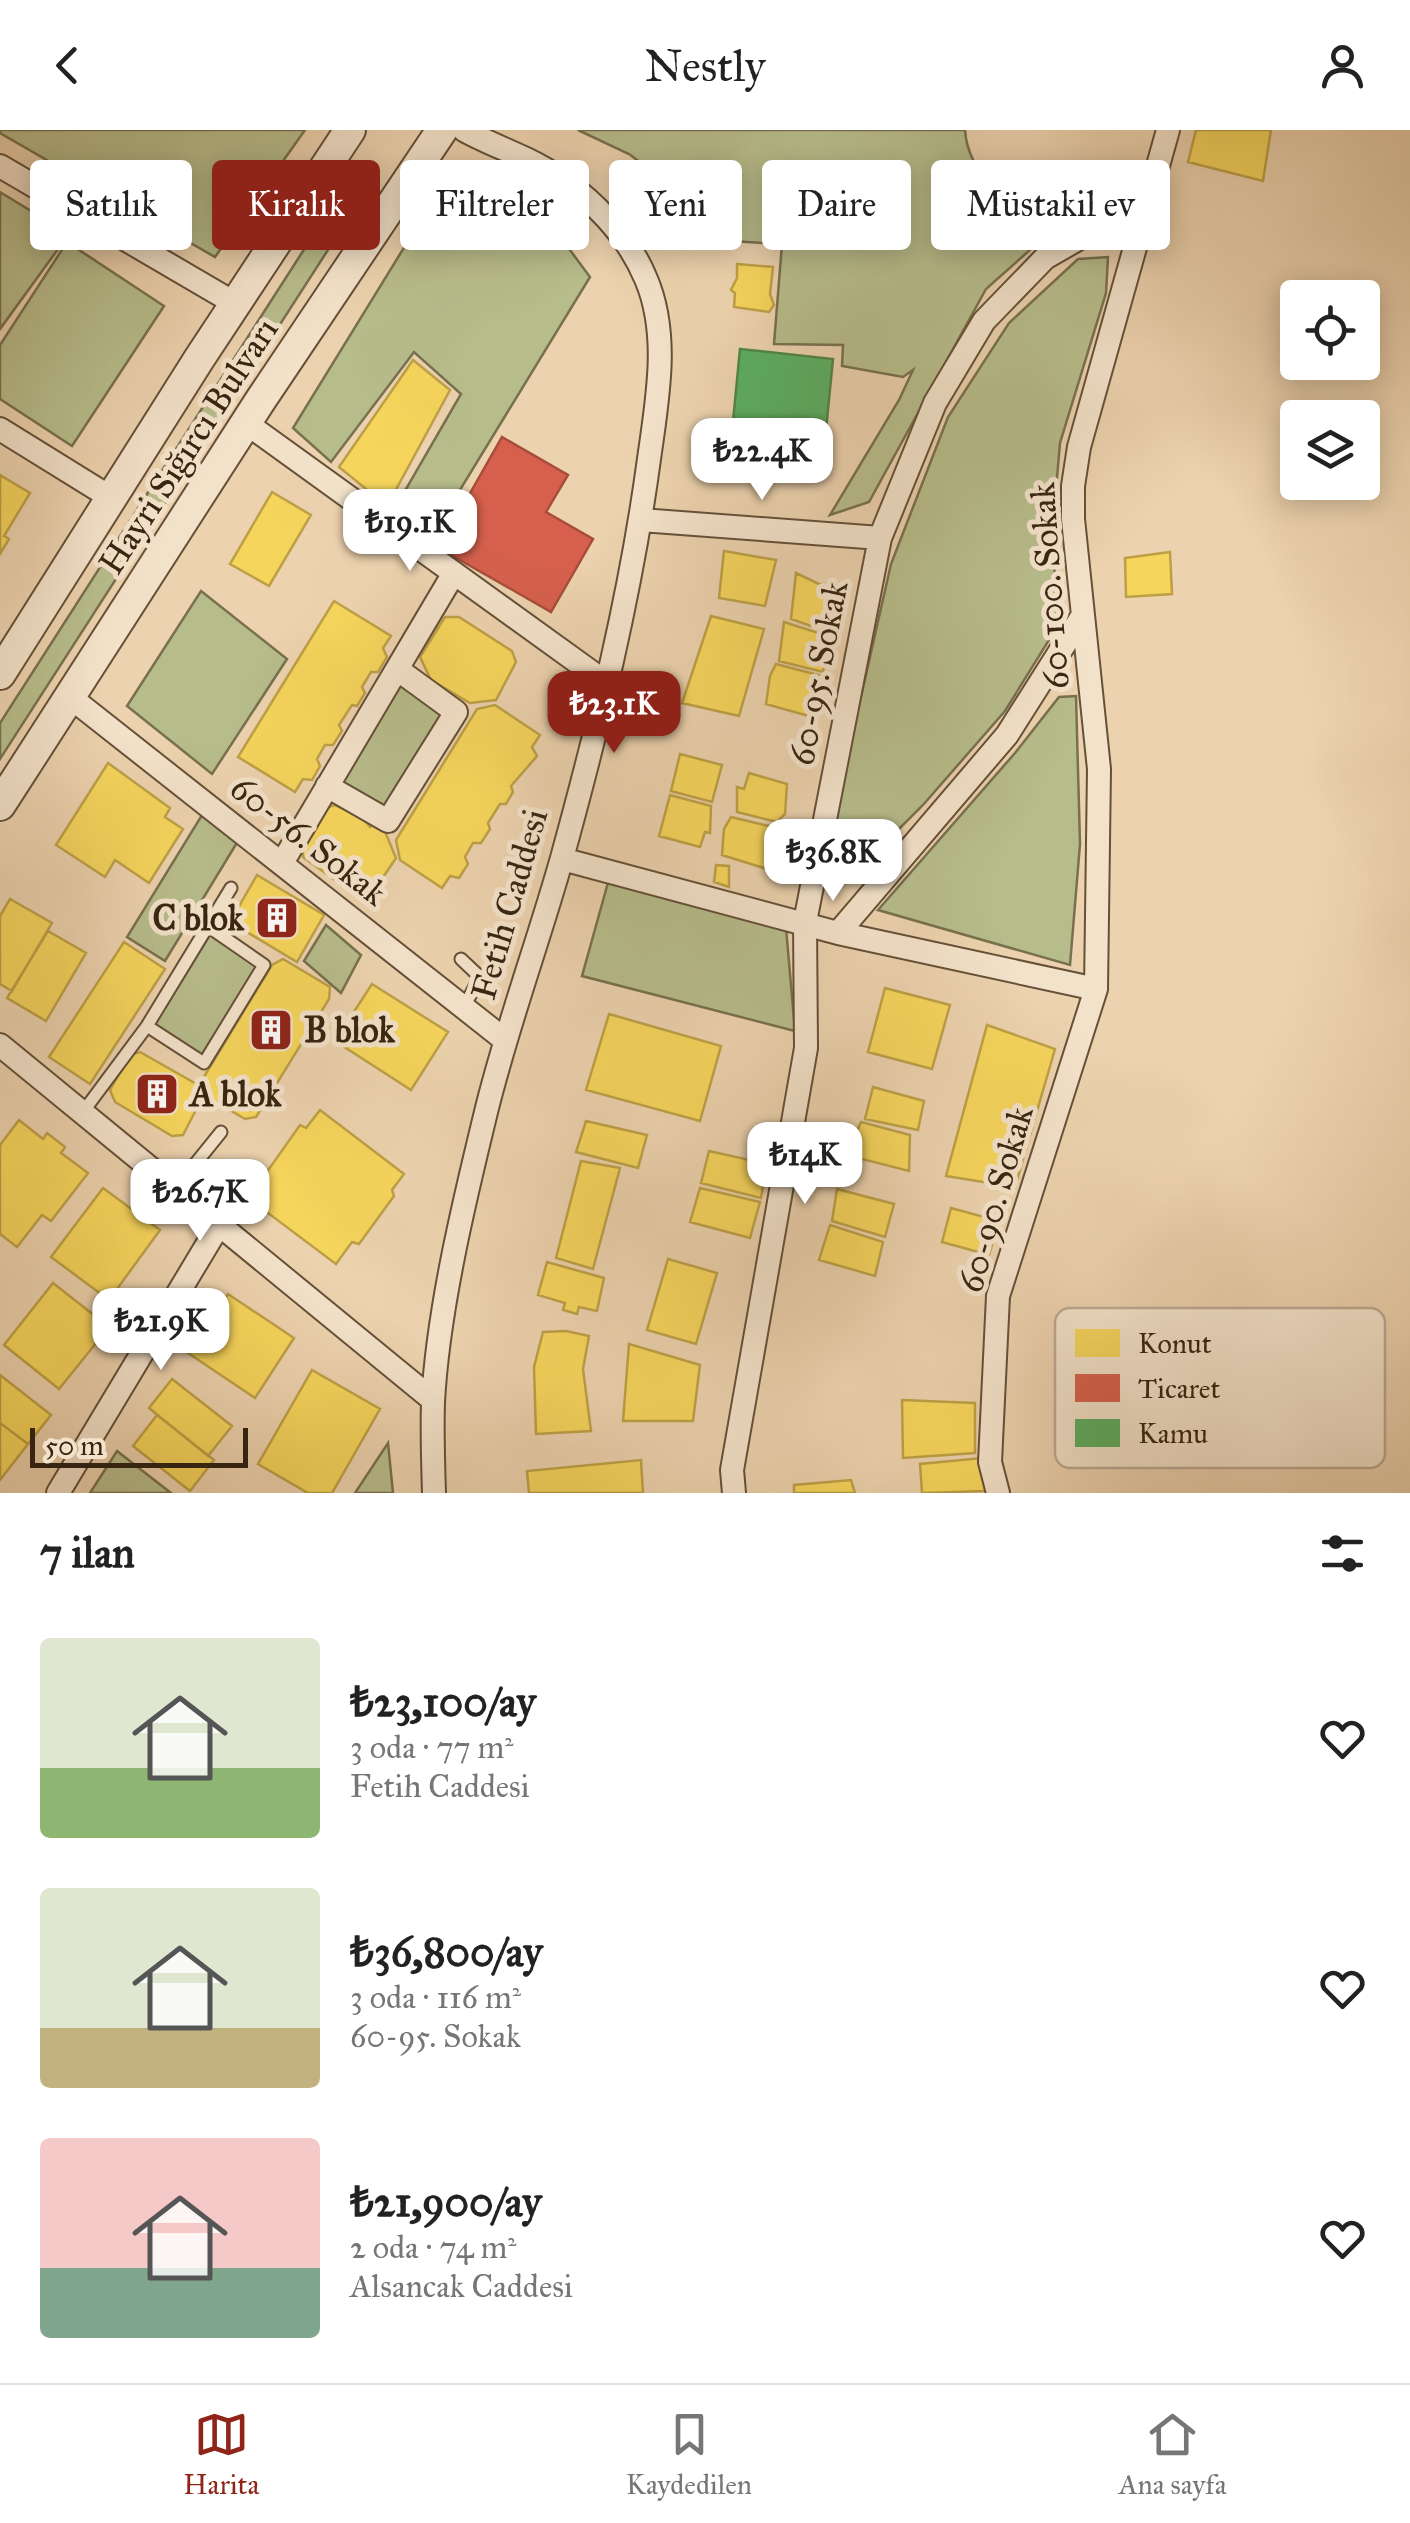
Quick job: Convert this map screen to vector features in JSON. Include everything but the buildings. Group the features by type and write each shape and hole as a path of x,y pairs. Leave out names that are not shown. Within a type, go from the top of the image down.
{"street":[{"name":"Hayri Sığırcı Bulvarı","path":"0,674 350,130"},
{"name":"Hayri Sığırcı Bulvarı","path":"0,805 246,423 442,130"},
{"name":"Fetih Caddesi","path":"434,1493 434,1400 456,1252 505,1040 562,859 605,682 641,520 659,364 658,326 648,283 632,250 611,221 584,197 530,161 464,130"},
{"name":"60-100. Sokak","path":"1160,160 1168,130"},
{"path":"0,166 236,304"},
{"name":"60-95. Sokak","path":"734,1493 732,1470 806,1048 806,922 880,538 935,403 984,321 1045,258 1059,250"},
{"name":"60-100. Sokak","path":"1096,989 1099,769 1073,519 1073,486 1078,448 1134,250"},
{"path":"246,423 605,682"},
{"path":"0,429 113,499"},
{"path":"641,520 880,538"},
{"path":"282,864 454,573"},
{"path":"838,933 1006,735 1083,616"},
{"path":"327,786 388,820 456,712 397,670"},
{"name":"60-56. Sokak","path":"70,696 505,1040"},
{"path":"562,859 838,933 1096,989"},
{"name":"60-90. Sokak","path":"998,1493 990,1462 998,1296 1096,989"},
{"path":"0,1045 434,1400"},
{"path":"58,1493 219,1225"}],"lane":[{"path":"83,1112 147,1026 231,888"},
{"path":"147,1026 204,1063 264,965 209,928"},
{"path":"461,959 480,977 464,1008"},
{"path":"174,1189 222,1132"}],"green space":[{"path":"305,130 284,160 212,160 212,250 220,250 215,257 192,244 192,160 47,160 0,133"},
{"path":"578,130 965,130 973,160 931,160 931,250 1030,250 986,289 869,502 830,515 913,370 903,377 842,366 843,345 774,344 782,250 911,250 911,160 762,160 762,243 742,242 742,160 637,160"},
{"path":"0,192 30,210 30,250 57,250 0,329"},
{"path":"62,250 79,250 164,306 72,446 0,399 0,345"},
{"path":"304,250 328,250 0,759 0,723"},
{"path":"403,250 570,250 590,277 430,539 391,515 461,394 414,352 331,462 293,428"},
{"path":"1108,257 1106,293 1060,443 1051,548 1062,619 1005,711 923,805 832,896 822,869 891,564 948,417 1009,323 1078,259"},
{"path":"201,591 287,659 212,774 127,706"},
{"path":"400,677 448,715 387,809 336,784"},
{"path":"1076,696 1080,844 1070,965 878,910 1059,697"},
{"path":"202,815 238,841 165,961 127,937"},
{"path":"609,879 786,928 795,1031 582,976"},
{"path":"326,925 361,955 341,993 304,961"},
{"path":"211,933 259,969 203,1058 153,1027"},
{"path":"388,1443 393,1493 355,1493"},
{"path":"117,1451 171,1493 90,1493"}],"place":[{"name":"C blok","path":"277,918"},
{"name":"B blok","path":"271,1030"},
{"name":"A blok","path":"157,1094"}]}
